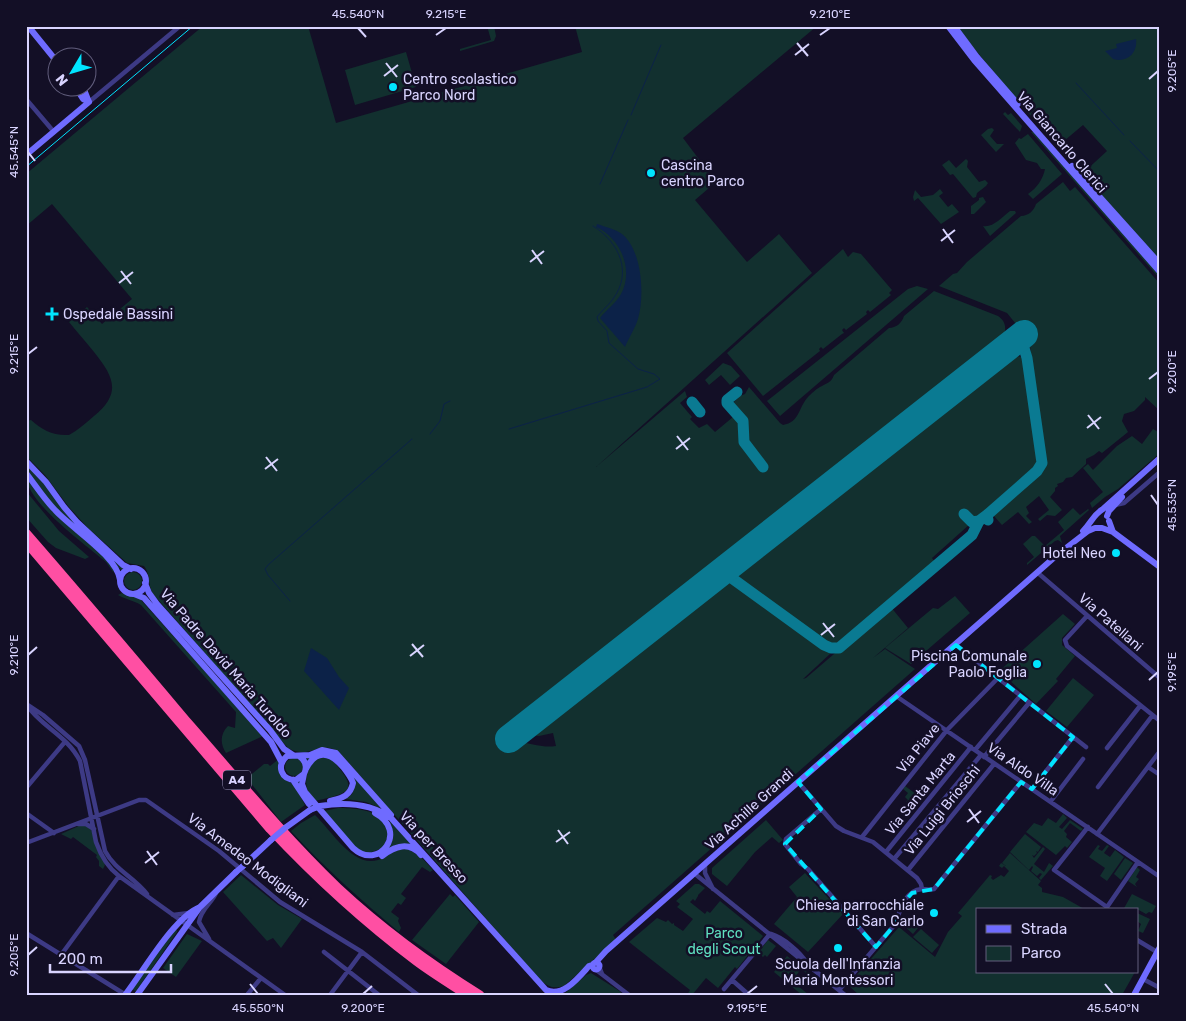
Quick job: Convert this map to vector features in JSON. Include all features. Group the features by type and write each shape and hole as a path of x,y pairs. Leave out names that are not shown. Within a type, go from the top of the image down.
{"highway":[{"name":"A4","path":"26,533 249,794 308,858 384,927 419,954 480,995"},
{"name":"A4","path":"26,542 270,829 303,864 379,932 417,962 467,995"}],"street":[{"path":"28,26 48,51"},
{"path":"34,26 41,42"},
{"path":"26,155 180,26"},
{"name":"Via Giancarlo Clerici","path":"948,26 980,67 1160,272"},
{"name":"Via Giancarlo Clerici","path":"954,26 977,57 1160,264"},
{"path":"26,98 54,132"},
{"path":"82,98 89,102"},
{"path":"87,98 89,102"},
{"path":"1070,545 1092,521 1097,512 1160,458"},
{"path":"26,461 46,482 77,522 123,565 141,572 145,583 142,590 134,594 124,591 120,585 116,569 108,558 55,511 26,473"},
{"path":"1070,545 1091,529 1106,525 1114,505 1160,463"},
{"path":"1114,505 1124,503 1160,472"},
{"path":"1097,512 1103,512 1108,518 1113,532"},
{"path":"1092,521 1094,525 1113,532 1160,567"},
{"name":"Via Achille Grandi","path":"596,966 616,944 798,782 1070,545"},
{"path":"1046,566 1044,572 1048,582"},
{"path":"120,580 122,574 131,569"},
{"name":"Via Patellani","path":"1038,573 1160,678"},
{"name":"Via Padre David Maria Turoldo","path":"145,583 157,604 284,748 296,755"},
{"name":"Via Padre David Maria Turoldo","path":"134,594 144,598 271,742 282,763"},
{"path":"1087,616 1067,638 1065,643 1067,646 1160,721"},
{"path":"956,645 1086,747"},
{"name":"Via Piave","path":"862,837 947,730 998,678"},
{"name":"Via Aldo Villa","path":"896,696 1160,878"},
{"name":"Via Santa Marta","path":"886,852 1020,696"},
{"path":"894,859 1029,702"},
{"path":"26,704 28,709 74,749 80,761 94,817 108,857 139,884 151,899"},
{"path":"26,704 43,715 79,746 85,760 94,805 94,829 100,852 108,866 119,876 284,995"},
{"path":"1108,748 1140,706"},
{"path":"1098,787 1152,716"},
{"path":"1032,789 1073,737"},
{"path":"26,788 64,743"},
{"path":"296,755 305,762 305,772 302,784 305,792 356,850 363,854 378,854 387,845 390,836 390,828 386,821 379,815 364,810 342,807 325,809 320,806 324,802 346,796 352,786 352,780 334,758 322,754 313,758 305,772 298,779 293,780 283,775 281,769 282,763 287,756 296,755 310,755 322,750 336,753 398,824"},
{"path":"1097,834 1160,751"},
{"path":"1050,801 1083,759"},
{"name":"Via Luigi Brioschi","path":"908,870 994,764"},
{"path":"1148,767 1160,775"},
{"path":"293,780 303,798 350,851 357,856 366,859 376,858 394,848 408,847 418,852 445,877"},
{"path":"798,782 836,826 873,842 920,881 922,889"},
{"path":"839,990 897,922 900,907 912,893 922,889 934,889 1021,782"},
{"name":"Via Amedeo Modigliani","path":"108,812 139,800 146,800 219,851 280,902 362,952 418,995"},
{"name":"Via per Bresso","path":"184,923 191,913 200,907 285,828 310,810 334,804 362,805 385,814 398,824 546,990 552,992 563,990 586,971 596,966"},
{"path":"94,805 102,811 108,812"},
{"path":"821,809 786,839 785,844 876,947"},
{"path":"26,843 108,812"},
{"path":"26,813 54,833"},
{"path":"77,824 86,824 94,829"},
{"path":"1088,827 1054,870 1106,908 1138,862"},
{"path":"705,865 706,873 714,890"},
{"path":"695,874 845,995"},
{"path":"61,955 119,876"},
{"name":"Via per Bresso","path":"214,944 205,934 199,922 204,908 214,898 218,890"},
{"name":"Via per Bresso","path":"184,923 197,913 200,907"},
{"name":"Via per Bresso","path":"173,915 191,913"},
{"path":"172,931 173,915"},
{"path":"26,933 125,995 172,931 184,923"},
{"path":"137,995 169,950 184,923"},
{"path":"169,950 173,948 185,932 193,929"},
{"path":"724,989 770,934"},
{"path":"1134,995 1159,949 1138,940"},
{"path":"324,952 379,995"},
{"path":"330,995 362,952"},
{"path":"596,966 602,974 630,995"},
{"path":"247,995 261,978"},
{"path":"1143,979 1160,988"},
{"path":"732,980 749,995"}],"highlighted area":[{"path":"956,645 1073,737 1032,789 1021,782 934,889 912,893 900,907 897,922 876,947 785,844 821,809 798,782"}],"green space":[{"path":"203,26 308,26 336,123 582,52 575,26 817,26 683,138 716,182 695,200 747,262 779,234 812,273 596,467 685,391 687,397 680,403 692,417 690,419 699,428 707,424 715,432 736,416 739,413 732,404 745,394 749,387 780,423 783,425 793,421 812,393 830,381 834,375 889,328 898,325 904,316 934,291 998,316 1003,321 1005,330 1001,340 504,732 515,746 521,742 556,746 553,733 539,736 530,735 727,579 831,653 803,679 890,606 908,628 873,658 885,649 915,669 613,935 616,940 564,986 551,987 540,980 340,753 327,748 303,752 288,748 153,594 148,573 144,566 127,563 88,528 68,506 45,475 26,456 26,421 31,420 39,427 53,433 69,435 103,408 112,392 110,377 106,369 69,322 87,307 102,324 132,299 52,204 26,226 26,174"},
{"path":"487,26 494,26 496,36 494,41 460,51 460,49 491,40"},
{"path":"956,26 1160,26 1160,262 1082,174 1107,151 1083,125 1058,146 1008,90"},
{"path":"406,52 416,87 355,105 345,70"},
{"path":"1005,112 1008,115 1011,113 1022,126 1020,132 1003,114"},
{"path":"992,128 994,130 990,136 997,144 1004,144 996,152 981,135"},
{"path":"1031,132 1034,132 1160,273 1160,279"},
{"path":"1028,134 1062,174 1033,199 1028,194 1039,183 1045,169 1041,169 1037,163 1026,160 1015,143 1019,138 1021,139"},
{"path":"966,159 968,161 967,167 979,182 985,180 988,183 973,198 953,174 950,175 942,165 949,160 956,168"},
{"path":"1063,182 1070,191 1075,187 1160,284 1160,411 1145,397 1145,400 1134,411 1124,414 1122,421 1128,432 1102,453 1099,451 1086,459 1086,464 1072,477 1066,478 1063,482 1057,484 1058,486 1050,497 1062,510 1055,516 1047,515 1040,521 1038,519 1049,510 1039,496 1026,507 1029,513 1026,516 1032,522 1029,524 1018,512 1002,525 993,515 1042,472 1046,465 1029,340 1007,313 939,286 953,274 957,273 967,262 1021,216 1030,213 1036,204"},
{"path":"940,189 943,193 939,196 948,207 952,204 959,212 941,224 918,198 914,201 913,197 915,190 921,197 933,195"},
{"path":"983,197 986,202 974,214 971,214 971,206 979,198"},
{"path":"1010,211 1015,211 1016,213 990,236 983,226 994,224"},
{"path":"843,249 848,257 853,252 861,254 892,290 889,293 891,295 870,312 868,310 867,314 846,330 844,328 842,330 844,333 823,349 821,347 820,351 763,396 727,353"},
{"path":"917,286 928,289 780,416 767,401 908,289"},
{"path":"1013,355 1021,357 1024,363 1037,456 1036,465 932,558 935,562 838,646 819,639 793,622 733,575"},
{"path":"723,363 731,366 740,376 730,385 721,375 709,385 705,380"},
{"path":"1153,429 1160,433 1160,453 1118,489 1092,508 1090,503 1103,492 1083,468 1088,464 1093,470 1117,446 1132,436 1142,444"},
{"path":"26,464 125,569 122,571 57,510 26,470"},
{"path":"26,476 59,518 99,552 115,570 113,572 106,562 46,510 36,498"},
{"path":"26,491 59,531 89,557 85,559 56,548 48,542 26,517"},
{"path":"1073,508 1080,515 1089,510 1060,536 1062,543 1058,540 1055,541 1027,565 1034,557 1023,544 1032,536 1035,536 1045,546 1064,530 1058,522"},
{"path":"133,572 139,575 142,581 139,587 133,590 127,587 124,581 127,575"},
{"path":"122,593 140,599 263,736 226,753 222,743 222,736 228,726 235,728 236,712 141,605 118,595"},
{"path":"955,596 970,613 911,664 885,648 933,608 938,609"},
{"name":"Piscina Comunale Paolo Foglia","path":"1063,614 1075,624 1062,638 1062,645 1075,656 1056,679 1058,681 1036,704 1008,679 1006,681 997,673"},
{"path":"1073,678 1094,695 1067,727 1046,711"},
{"path":"333,753 385,810 366,802 346,799 352,794 354,788 331,754 309,762 305,757"},
{"path":"330,757 345,777 348,788 345,792 338,795 315,801 306,785 307,774 317,758"},
{"path":"294,758 300,761 303,767 300,773 294,776 288,773 285,767 288,761"},
{"path":"279,759 282,777 294,785 305,805 281,822 247,778 264,764 270,766"},
{"path":"301,781 305,796 354,851 371,857 377,856 370,858 365,858 352,850 304,796 296,783"},
{"path":"905,786 920,795 911,806 906,802 908,800 905,797 908,793 903,789"},
{"path":"338,808 363,810 380,818 385,823 389,833 383,848 369,853 358,850 324,811"},
{"path":"1063,814 1067,818 1059,827 1062,829 1070,820 1083,829 1081,831 1070,823 1064,831 1067,834 1066,837 1072,842 1067,848 1065,846 1056,855 1026,832 1034,823 1042,826 1048,818 1056,823"},
{"path":"315,815 343,846 360,858 369,861 378,860 390,853 406,848 421,857 433,870 430,872 422,867 401,894 406,898 401,905 398,903 391,912 399,918 398,921 401,928 399,932 317,858 291,831"},
{"path":"766,820 783,840 779,843 772,837 755,852 727,886 712,874 712,868"},
{"path":"390,821 415,848 398,845 384,851 390,839"},
{"path":"81,825 91,829 105,865 103,869 99,866 97,855 73,837 71,839 61,834"},
{"path":"1025,834 1041,847 1034,856 1032,855 1034,858 1043,847 1045,849 1034,864 1044,872 1049,863 1053,866 1041,880 1039,878 1042,874 1040,873 1037,876 1031,871 1032,866 1029,870 1010,852"},
{"path":"1098,845 1100,846 1098,849 1102,851 1107,845 1109,846 1104,853 1110,857 1115,850 1124,857 1107,881 1100,876 1105,868 1089,857"},
{"path":"1010,853 1041,881 1038,885 1042,888 1042,892 1063,897 1082,908 976,908 976,974 1134,974 1122,995 859,995 848,985 899,927 935,957 948,932 962,916 958,913 990,875 993,880 1001,875 1004,877 1009,871 1004,866 1002,868 999,866 1001,863 1006,866 1002,863"},
{"path":"1125,858 1133,863 1121,880 1114,874"},
{"path":"1137,867 1140,870 1136,877 1139,879 1135,884 1137,887 1128,881"},
{"path":"805,873 843,914 808,952 774,924 797,897 789,887"},
{"path":"241,875 278,905 302,919 281,948 273,938 267,941 223,892"},
{"name":"Parco degli Scout","path":"695,884 705,888 695,901 693,899 690,902 705,914 707,911 710,913 720,901 763,936 737,969 735,967 718,988 706,978 692,995 687,995 690,990 629,942 657,918 666,922 668,920 672,924 674,923 683,931 693,919 677,907 680,904 676,901"},
{"path":"450,894 453,897 455,895 479,922 446,964 412,940"},
{"path":"1132,894 1156,906 1152,913 1146,914 1138,908 1124,908"},
{"path":"1138,913 1150,919 1143,933 1138,931 1141,924 1138,922"},
{"path":"908,919 918,928 913,934 903,925"},
{"path":"921,929 939,945 932,953 913,937"},
{"path":"175,930 177,932 136,991 133,990 132,988"},
{"path":"187,934 202,941 176,977 163,968"},
{"path":"768,940 776,946 767,957 765,955 763,957 758,953"},
{"path":"787,956 812,976 801,969 792,981 809,995 802,995 774,972"},
{"path":"591,973 621,992 619,995 563,995 586,975"}],"water":[{"path":"1136,39 1133,53 1123,60 1113,59 1105,51 1117,48 1116,44"},
{"path":"597,224 622,234 629,241 638,262 641,286 640,309 637,322 625,347 600,318 621,294 625,285 626,275 623,256 612,239 596,227"},
{"path":"311,648 327,658 339,677 349,688 339,710 304,671"}],"waterway":[{"path":"648,26 652,28"},
{"path":"631,115 661,45"},
{"path":"1076,83 1124,135"},
{"path":"600,184 628,120"},
{"path":"1130,141 1160,172"},
{"path":"509,429 647,387 660,379 654,374 638,369 609,343 607,331 598,321 597,317 619,289 622,268 620,258 610,240 593,226"},
{"path":"430,434 440,421 444,404 450,401"},
{"path":"290,601 268,575 265,569 268,565 412,439"}],"taxiway":[{"path":"988,520 987,515 1037,471 1042,463 1027,358 1024,348 1018,339"},
{"path":"737,392 727,400 727,403 743,421 744,442 763,467"},
{"path":"692,402 700,412"},
{"path":"964,514 972,522 979,521"},
{"path":"722,571 824,645 831,648 839,648 972,535 979,521 987,515"}],"runway":[{"path":"509,739 1024,334"}],"tram line":[{"path":"26,167 193,26"}],"place":[{"name":"Centro scolastico Parco Nord","path":"393,87"},
{"name":"Cascina centro Parco","path":"651,173"},
{"name":"Ospedale Bassini","path":"52,314"},
{"name":"Hotel Neo","path":"1116,553"},
{"name":"Piscina Comunale Paolo Foglia","path":"1037,664"},
{"name":"Chiesa parrocchiale di San Carlo","path":"934,913"},
{"name":"Scuola dell'Infanzia Maria Montessori","path":"838,948"}]}
